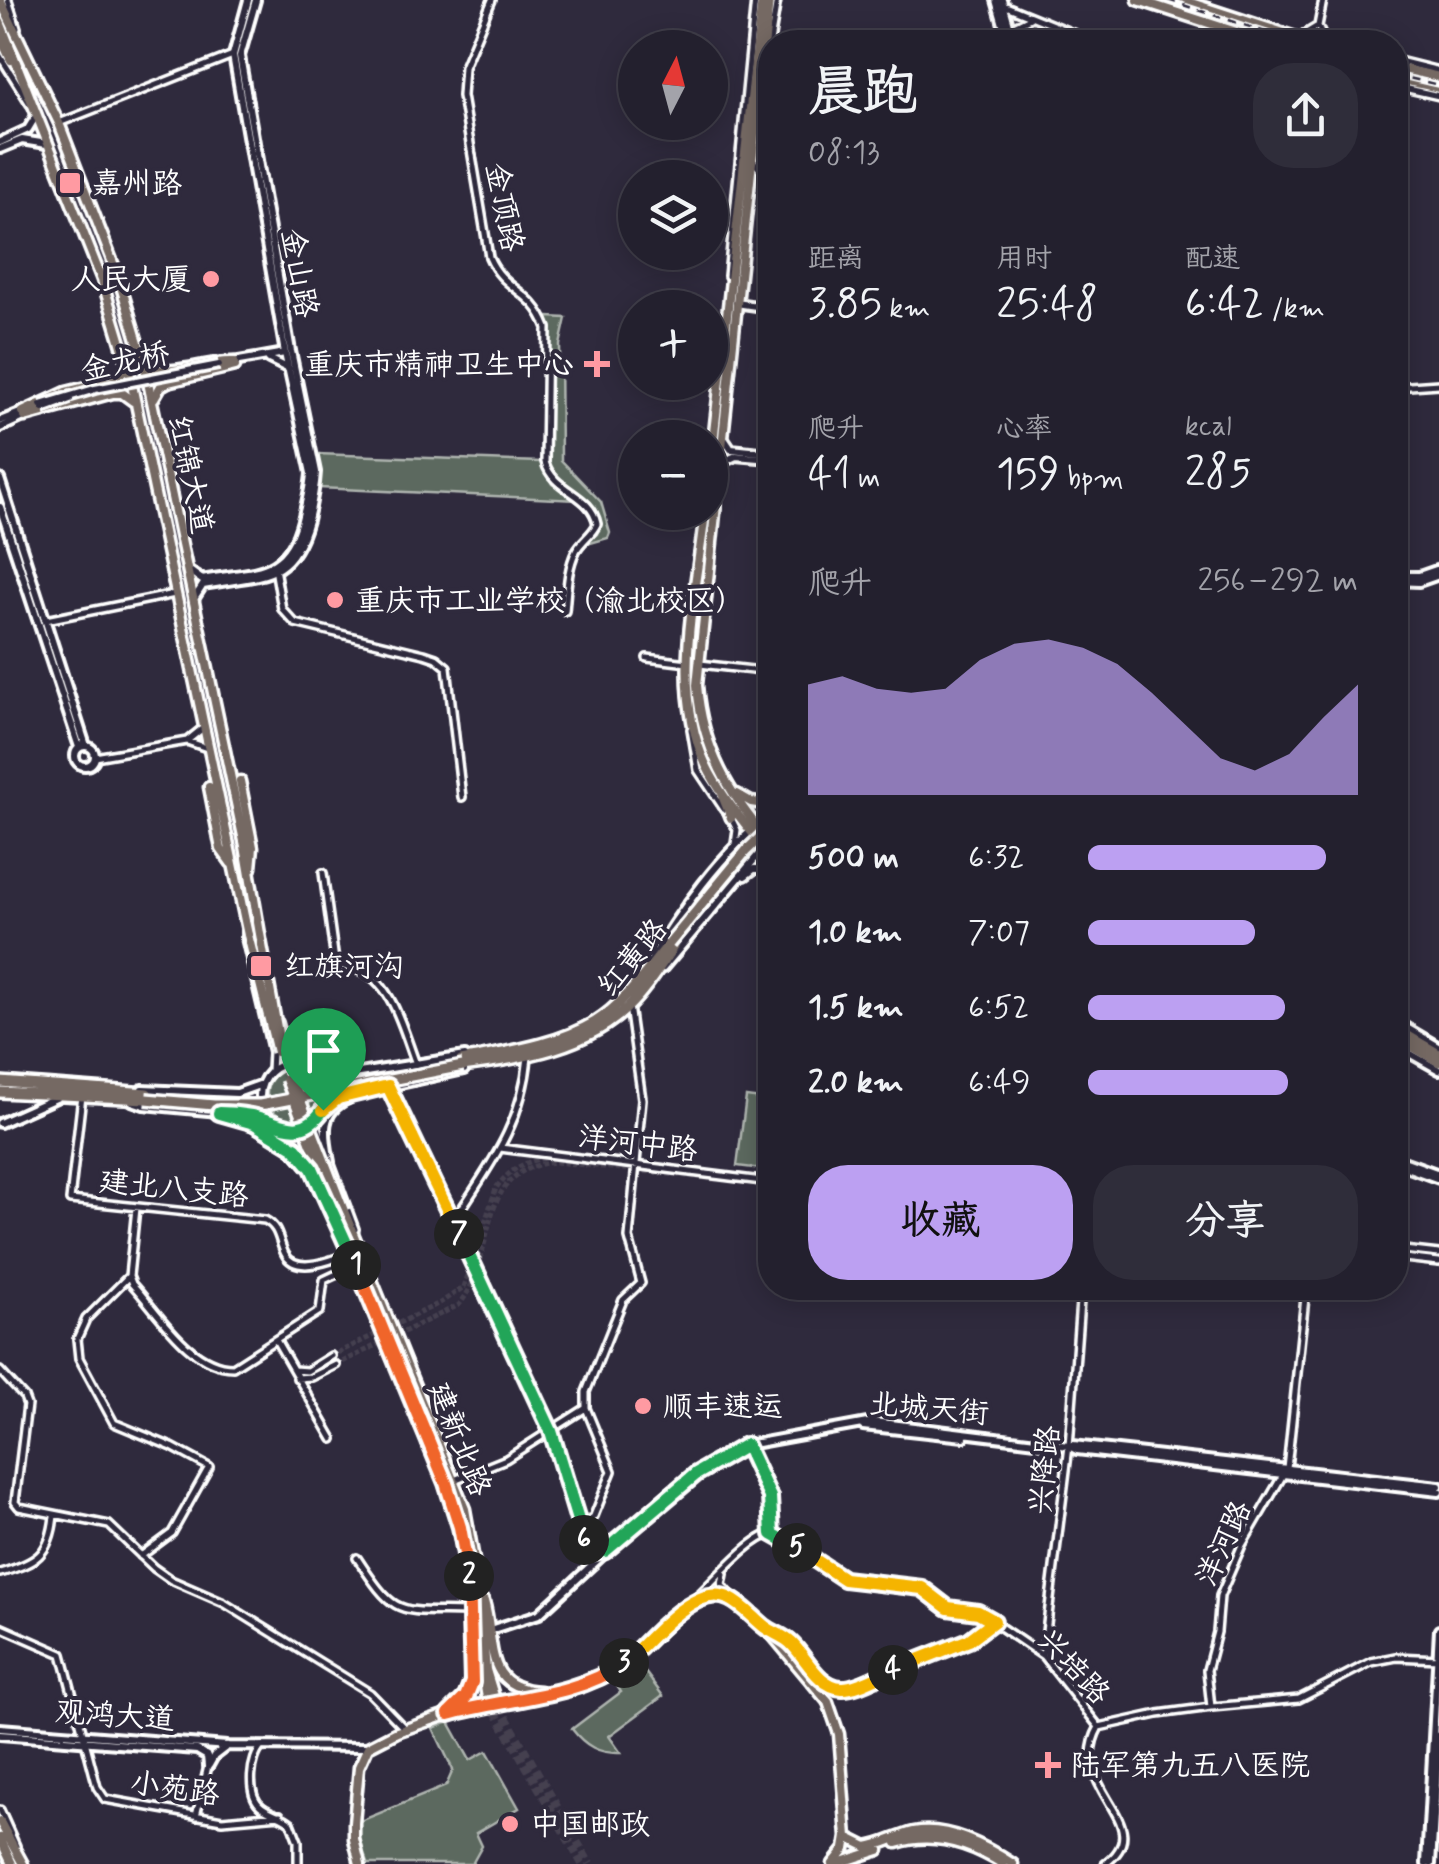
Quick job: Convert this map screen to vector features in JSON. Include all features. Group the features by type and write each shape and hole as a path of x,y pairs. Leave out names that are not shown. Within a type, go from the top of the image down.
{"highway":[{"name":"红黄路","path":"497,1057 528,1054 580,1039 629,1006 671,945 758,854"},
{"name":"红黄路","path":"497,1057 596,1022 643,982"},
{"path":"1408,1033 1439,1050"},
{"path":"1408,1044 1439,1062"},
{"path":"0,1082 146,1096 258,1100 497,1057"},
{"path":"0,1092 123,1094"}],"main road":[{"name":"红锦大道","path":"0,0 58,123 118,276 144,364 250,878 281,1050 340,1210"},
{"name":"金山路","path":"252,0 233,55 288,354 316,472 316,489 301,545 292,560 275,568"},
{"name":"金山路","path":"252,0 240,56 289,370 310,473 296,543 275,568"},
{"path":"762,0 764,30"},
{"path":"1138,0 1230,30"},
{"path":"1182,0 1274,30"},
{"path":"1000,1 1008,30"},
{"name":"红锦大道","path":"0,22 102,280 128,366 202,728 273,1041 340,1210"},
{"path":"0,36 27,92"},
{"path":"1408,67 1439,74"},
{"path":"1408,81 1439,88"},
{"path":"716,420 758,97"},
{"path":"725,420 758,107"},
{"path":"0,142 28,128 36,114"},
{"path":"0,150 22,140 48,144"},
{"path":"730,295 737,304 758,307"},
{"path":"144,364 158,371 218,361 235,364 269,360 288,354"},
{"path":"153,402 156,392 168,382 288,354"},
{"path":"269,360 289,370"},
{"name":"金龙桥","path":"0,425 94,389 235,364"},
{"path":"24,414 66,392 118,378 128,366"},
{"path":"24,414 113,393 130,397 136,406"},
{"path":"728,444 731,449 758,454"},
{"path":"728,460 758,456"},
{"path":"0,479 83,746 94,751 95,758 89,766 79,764 74,756 83,746"},
{"path":"0,506 42,620"},
{"path":"704,530 690,721 720,783 758,832"},
{"path":"711,530 693,663 700,719 731,818"},
{"path":"202,583 275,568"},
{"path":"187,569 202,583"},
{"path":"1408,577 1439,572"},
{"path":"194,600 202,583"},
{"path":"240,781 253,847 250,878"},
{"path":"720,783 744,799 758,802"},
{"path":"209,787 220,849 232,864"},
{"path":"643,982 676,922 758,824"},
{"path":"643,982 678,954 758,855"},
{"path":"716,905 749,872 758,869"},
{"path":"1408,1052 1439,1070"},
{"path":"322,1079 416,1064 497,1057"},
{"path":"123,1094 144,1105 254,1116 296,1128 316,1120 338,1098 497,1057"},
{"path":"123,1094 153,1088 236,1094 251,1091 280,1066 299,1064 322,1079 326,1096 323,1110"},
{"path":"263,1083 264,1112 276,1124"},
{"path":"330,1162 325,1126 332,1109 370,1090"},
{"path":"0,1123 65,1095"},
{"path":"219,1113 254,1123 280,1137 312,1168"},
{"path":"1408,1165 1439,1176"},
{"name":"建新北路","path":"340,1210 454,1480 469,1525 490,1696 480,1671 472,1594 457,1512 356,1265 353,1246"},
{"name":"北城天街","path":"490,1630 540,1614 683,1483 746,1445 842,1425 886,1422 1077,1450 1439,1489"},
{"path":"842,1425 964,1437"},
{"path":"478,1582 502,1678 518,1688 554,1692"},
{"path":"449,1714 466,1697 472,1682 468,1612 472,1594"},
{"path":"360,1864 354,1823 359,1768 368,1747 449,1714 588,1684 613,1671 688,1605 713,1595 735,1600 768,1630 828,1702 839,1738 847,1837 835,1864"},
{"path":"1429,1864 1439,1630"},
{"name":"观鸿大道","path":"0,1731 197,1750 207,1756 208,1766"},
{"path":"1429,1864 1439,1735"},
{"name":"观鸿大道","path":"84,1738 228,1746 368,1747"},
{"path":"208,1766 228,1746"},
{"path":"0,1822 11,1864"},
{"path":"847,1837 867,1847 913,1832 942,1833 992,1850 1014,1864"},
{"path":"835,1864 923,1837 949,1840 1003,1864"},
{"path":"2,1840 23,1863"}],"street":[{"name":"红锦大道","path":"8,0 20,40"},
{"path":"730,295 727,262 762,0"},
{"path":"769,30 777,0"},
{"path":"1320,30 1323,0"},
{"name":"金顶路","path":"490,1 464,67 462,96 490,256 500,277 530,298 541,312 547,328 548,472 555,482 589,506 597,524 576,551 570,566 566,611"},
{"path":"1000,1 1065,30"},
{"path":"1014,30 1016,25 1032,17"},
{"path":"1311,30 1318,26"},
{"path":"58,123 233,55"},
{"name":"红锦大道","path":"0,56 36,114"},
{"path":"1408,89 1439,96"},
{"path":"753,158 758,166"},
{"path":"1408,385 1439,384"},
{"path":"275,568 282,608 295,623 424,654 447,667 462,797"},
{"path":"42,620 175,594"},
{"path":"646,658 758,671"},
{"path":"690,721 698,770 731,818 738,836 731,853"},
{"path":"188,741 202,728"},
{"path":"95,758 188,741 207,748"},
{"path":"323,873 335,961 342,968 364,972 379,984 390,1000 416,1064"},
{"path":"240,900 248,953 272,1052 271,1071"},
{"path":"254,906 264,936 282,1034 299,1064"},
{"path":"583,1530 594,1516 612,1470 586,1408 586,1392 623,1300 640,1283 629,1238 642,1085 629,1006"},
{"path":"452,1222 512,1128 526,1088 528,1054"},
{"path":"388,1086 551,1431 585,1545 590,1552 605,1551"},
{"name":"建北八支路","path":"82,1096 70,1200 271,1223 287,1258 295,1263 325,1263 353,1246"},
{"path":"316,1120 353,1246"},
{"path":"276,1124 306,1153 332,1218 353,1246"},
{"name":"洋河中路","path":"500,1148 758,1181"},
{"path":"136,1208 129,1276 86,1319 77,1339 79,1358 108,1418 209,1467 172,1533 141,1556"},
{"path":"1408,1253 1439,1254"},
{"path":"1408,1256 1439,1262"},
{"path":"129,1276 200,1358 233,1367 320,1312 326,1278 356,1265"},
{"path":"121,1288 136,1288"},
{"name":"兴降路","path":"1043,1656 1069,1446 1080,1300"},
{"name":"洋河路","path":"1212,1707 1206,1670 1217,1632 1220,1596 1242,1545 1285,1471 1305,1300"},
{"path":"276,1340 333,1439"},
{"path":"292,1368 303,1372 331,1356"},
{"path":"298,1378 312,1377 336,1365"},
{"path":"0,1371 24,1397 26,1406 15,1502 19,1507 108,1525 171,1580 224,1603 370,1692 405,1729"},
{"path":"311,1402 312,1377"},
{"path":"454,1480 499,1462 586,1408"},
{"path":"688,1605 749,1544 772,1534 770,1497 746,1445"},
{"path":"0,1573 30,1562 48,1548 54,1516"},
{"name":"兴培路","path":"772,1534 844,1579 922,1588 948,1608 978,1612 1043,1656 1099,1728 1092,1744 1093,1774 1116,1812 1123,1837 1121,1849 1104,1864"},
{"path":"356,1558 380,1593 399,1608 468,1612"},
{"path":"726,1571 722,1586 735,1600"},
{"path":"768,1630 790,1641 824,1680 842,1688 969,1640 994,1621"},
{"name":"小苑路","path":"0,1626 62,1654 100,1794 112,1802 228,1820 280,1815"},
{"path":"1099,1728 1158,1714 1300,1698 1372,1662 1396,1657 1438,1659"},
{"name":"小苑路","path":"265,1744 254,1758 254,1794 260,1805 288,1819 295,1831 298,1864"},
{"path":"196,1816 208,1766"},
{"path":"0,1810 23,1863"}],"green space":[{"path":"548,317 566,318 560,345 561,460 601,502 610,533 608,538 587,544 597,534 594,511 560,481 548,461"},
{"path":"317,454 541,462 552,484 578,500 319,488"},
{"path":"293,1068 311,1076 319,1094 311,1112 293,1120 275,1112 267,1094 275,1076"},
{"path":"746,1097 758,1098 758,1169 737,1166"},
{"path":"642,1668 663,1696 609,1736 621,1753 587,1744 572,1729 621,1692 617,1686"},
{"path":"449,1722 470,1760 487,1751 519,1808 476,1833 482,1846 472,1864 367,1864 360,1821 446,1786 453,1770 433,1728"}],"tunnel":[{"path":"209,787 210,779 222,770 230,771 240,781"},
{"path":"331,1356 440,1303 464,1287 496,1188 523,1165 558,1157"},
{"path":"336,1365 459,1305 480,1263 499,1197 511,1180 529,1168 556,1162 758,1184"},
{"path":"743,1176 758,1178"},
{"path":"964,1437 1018,1443"},
{"path":"494,1696 590,1864"},
{"path":"489,1701 582,1864"}],"railway":[{"path":"1168,0 1259,30"},
{"path":"1408,78 1439,85"}],"place":[{"name":"嘉州路","path":"70,183"},
{"name":"人民大厦","path":"211,279"},
{"name":"重庆市精神卫生中心","path":"597,364"},
{"name":"重庆市工业学校（渝北校区）","path":"335,600"},
{"name":"红旗河沟","path":"261,966"},
{"name":"顺丰速运","path":"643,1406"},
{"name":"陆军第九五八医院","path":"1048,1765"},
{"name":"中国邮政","path":"510,1824"}],"route":[{"path":"388,1086 551,1431 590,1552 605,1551 670,1493 746,1445 770,1497 772,1534 844,1579 922,1588 948,1608 978,1612 994,1621 969,1640 842,1688 816,1674 790,1641 768,1630 735,1600 713,1595 688,1605 624,1664 601,1678 574,1688 449,1714 466,1697 472,1682 468,1612 472,1594 457,1512 446,1483 350,1247 332,1218 312,1168 280,1137 254,1123 219,1113 254,1116 284,1128 296,1128 316,1120 323,1110 338,1098 388,1086"}]}
